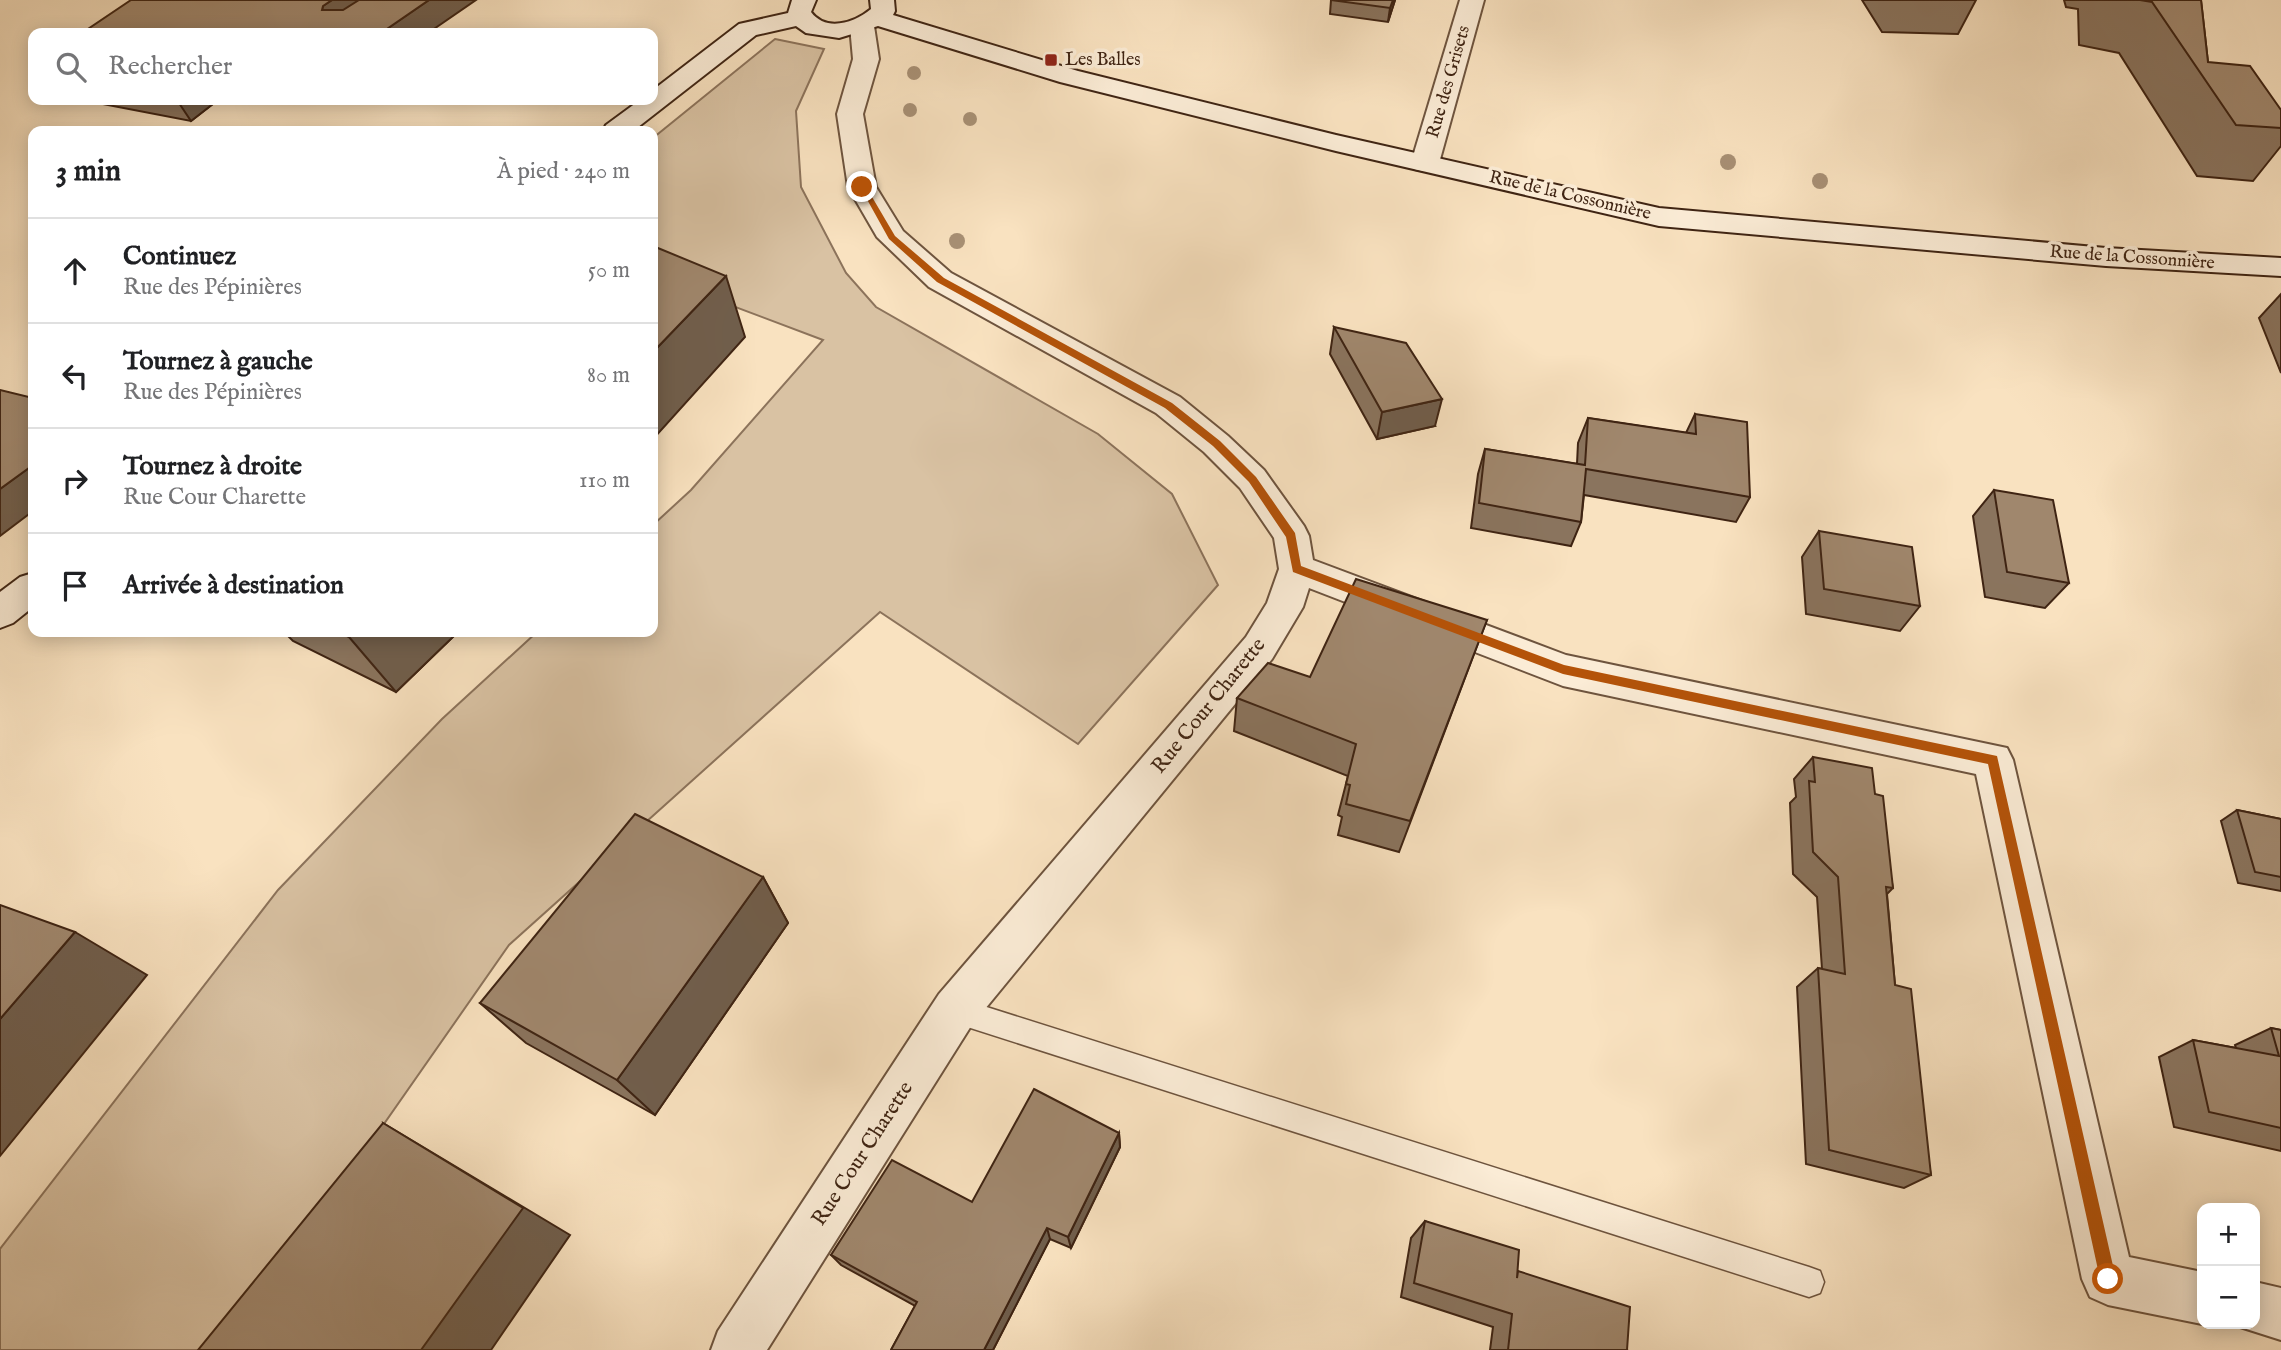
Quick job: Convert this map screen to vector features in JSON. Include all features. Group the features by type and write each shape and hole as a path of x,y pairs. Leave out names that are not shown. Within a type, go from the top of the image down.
{"street":[{"name":"Rue des Grisets","path":"1425,163 1472,0"},
{"path":"658,99 748,29 803,9 808,24 833,30 873,15 866,59 850,114 862,187 892,237 940,280 1168,405 1216,444 1252,479 1291,536 1297,569 1563,670 1993,760 2108,1279 2197,1297"},
{"name":"Rue de la Cossonnière","path":"873,15 1069,77 1658,217 2080,255 2281,267"},
{"path":"622,126 650,105"},
{"name":"Rue Cour Charette","path":"737,1350 955,1010 1259,648 1284,607 1297,569"},
{"path":"0,613 28,591"},
{"path":"2260,1309 2281,1314"}],"lane":[{"path":"955,1010 1809,1282"}],"shaded area":[{"path":"775,39 824,49 796,111 801,187 846,273 876,307 1098,434 1172,494 1218,585 1078,744 880,612 509,945 226,1350 0,1350 0,1249 278,890 442,719 532,637 658,637 658,520 691,490 823,340 658,278 658,134"}],"building":[{"path":"131,0 332,0 323,6 322,10 343,10 359,0 429,0 388,28 89,28"},
{"path":"1331,0 1393,0 1390,8"},
{"path":"2140,0 2201,0 2208,62 2250,66 2281,110 2281,128 2236,125 2152,2"},
{"path":"658,248 726,276 658,347"},
{"path":"1334,327 1406,343 1442,399 1382,412"},
{"path":"0,390 28,397 28,469 0,489"},
{"path":"1695,414 1747,422 1750,497 1586,469 1581,522 1479,503 1485,449 1585,465 1588,418 1696,434"},
{"path":"1994,490 2053,500 2069,583 2007,572"},
{"path":"1819,531 1912,547 1920,606 1824,589"},
{"path":"1356,579 1487,620 1410,821 1346,804 1350,785 1346,784 1356,744 1237,698 1268,663 1310,677"},
{"path":"1813,757 1872,768 1875,794 1883,796 1893,888 1886,887 1895,985 1911,989 1931,1175 1829,1150 1818,968 1845,974 1838,877 1813,852 1809,781 1815,782"},
{"path":"2237,810 2281,819 2281,877 2255,872"},
{"path":"635,814 763,877 617,1080 480,1003"},
{"path":"0,905 75,932 0,1019"},
{"path":"2271,1028 2281,1030 2281,1128 2209,1112 2193,1040 2279,1056"},
{"path":"1034,1089 1119,1133 1068,1237 1047,1228 984,1350 891,1350 917,1302 831,1255 892,1160 972,1202"},
{"path":"383,1123 523,1208 421,1350 198,1350"},
{"path":"1425,1221 1519,1250 1517,1278 1518,1271 1630,1307 1627,1350 1508,1350 1512,1314 1414,1283"}],"place":[{"name":"Les Balles","path":"1051,60"}],"route":[{"path":"862,187 892,237 940,280 1168,405 1216,444 1252,479 1291,536 1297,569 1563,670 1993,760 2108,1279"}]}
